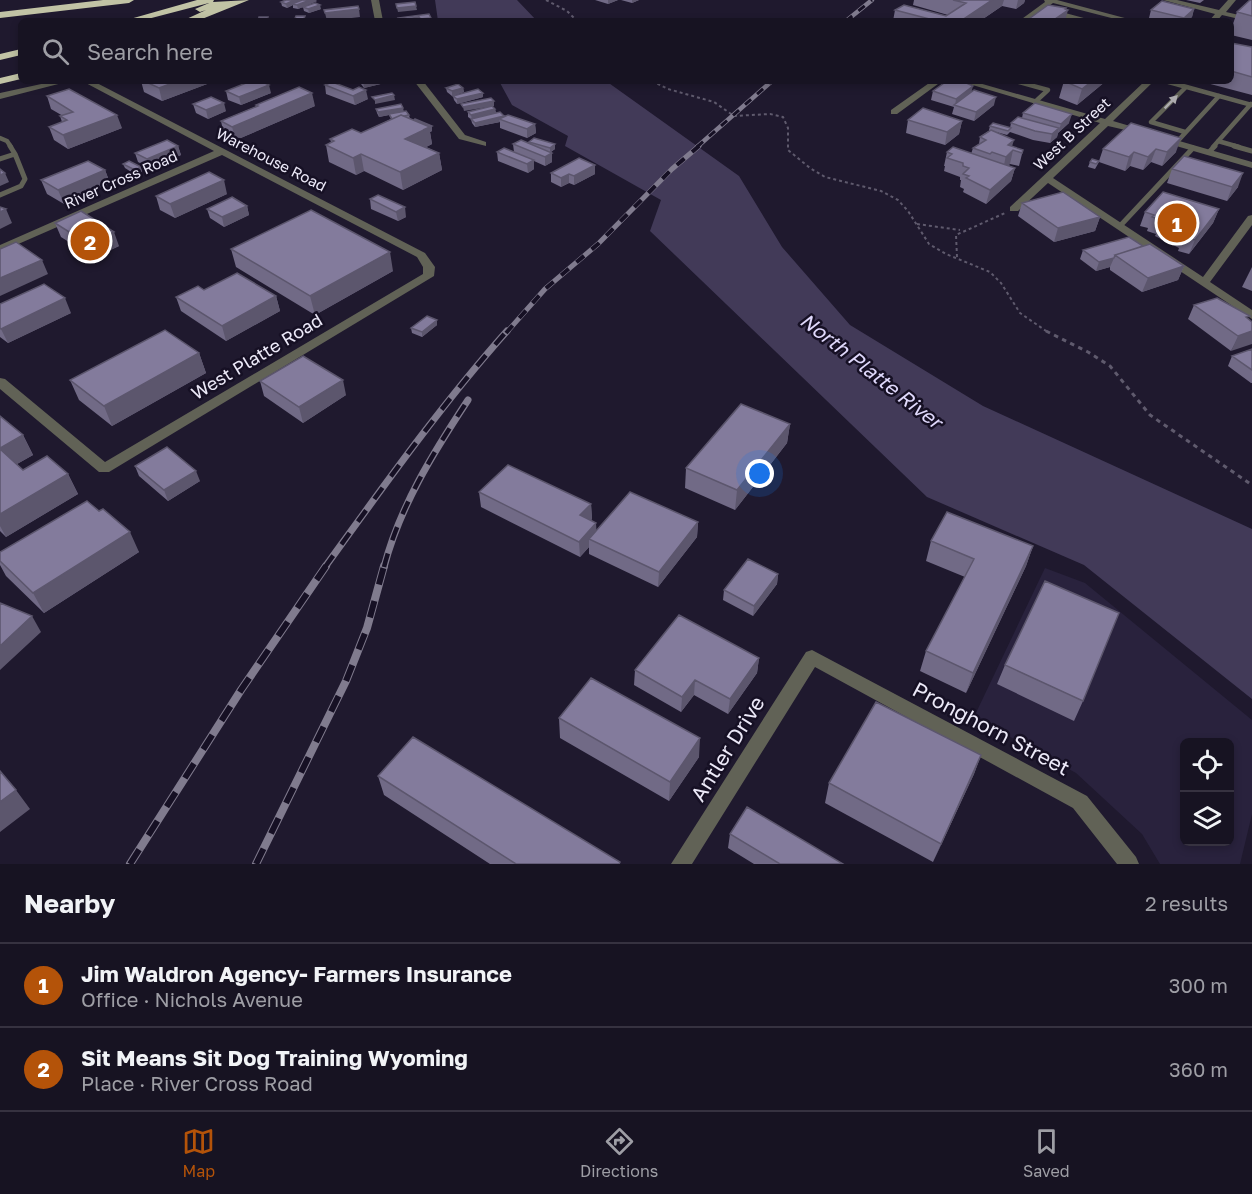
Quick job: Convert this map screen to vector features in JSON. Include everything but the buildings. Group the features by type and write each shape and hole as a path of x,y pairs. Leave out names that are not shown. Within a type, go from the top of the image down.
{"highway":[{"path":"0,15 129,0"},
{"path":"140,18 209,0"},
{"path":"166,18 230,0"},
{"path":"195,18 244,0"},
{"path":"0,48 18,45"},
{"path":"0,57 18,53"},
{"path":"0,81 18,77"}],"street":[{"path":"375,0 378,18"},
{"path":"1027,18 1049,0 1120,18"},
{"path":"1167,0 1252,20"},
{"path":"1216,18 1232,0"},
{"path":"0,96 53,84"},
{"name":"Warehouse Road","path":"92,84 420,255 429,267 428,276"},
{"path":"420,84 462,137 483,144"},
{"path":"894,112 934,84"},
{"path":"977,84 1252,165"},
{"name":"West B Street","path":"1014,209 1147,84"},
{"name":"River Cross Road","path":"0,249 221,152"},
{"path":"1047,177 1252,315"},
{"path":"1204,283 1252,219"},
{"name":"West Platte Road","path":"0,382 104,469 428,276"},
{"name":"Antler Drive","path":"681,864 812,657"},
{"name":"Pronghorn Street","path":"812,657 1080,802 1129,864"}],"lane":[{"path":"1040,9 1074,18"},
{"path":"1026,84 1048,90 1035,102"},
{"path":"1176,84 1252,104 1209,153"},
{"path":"1185,132 1151,122 1186,87"},
{"path":"1176,143 1219,96"},
{"path":"0,138 7,141 15,154 25,179 21,186 0,195"},
{"path":"0,144 7,141"},
{"path":"1218,141 1252,151"},
{"path":"1120,226 1192,148"},
{"path":"0,159 15,154"}],"path":[{"path":"546,0 567,11 575,18"},
{"path":"657,84 714,102 734,116 777,115 787,120 790,126 788,150 804,164 825,178 881,191 897,199 912,214 928,243 941,251 979,264 998,279 1021,313 1112,368 1134,392 1148,414 1252,485"},
{"path":"917,224 962,230 975,227 1014,209"},
{"path":"957,257 956,235 962,230"}],"shaded area":[{"path":"1045,568 1085,583 1252,720 1252,814 1240,864 1160,864 1142,834 1076,773 974,717"}],"water":[{"path":"435,0 517,0 534,18 438,18"},
{"name":"North Platte River","path":"501,84 610,84 739,176 782,247 850,325 983,406 1252,529 1252,699 1084,565 927,497 650,231 661,200 565,146 568,136 512,105"}],"railway":[{"path":"850,18 872,0"},
{"path":"697,147 769,84"},
{"path":"506,333 545,289 598,244 672,169 699,146"},
{"path":"325,567 436,417 507,331"},
{"path":"384,567 408,501 430,460 468,400"},
{"path":"130,864 241,690 326,566"},
{"path":"256,864 346,681 367,628 384,566"}],"place":[{"name":"Jim Waldron Agency- Farmers Insurance","path":"1177,223"},
{"name":"Sit Means Sit Dog Training Wyoming","path":"90,241"}]}
